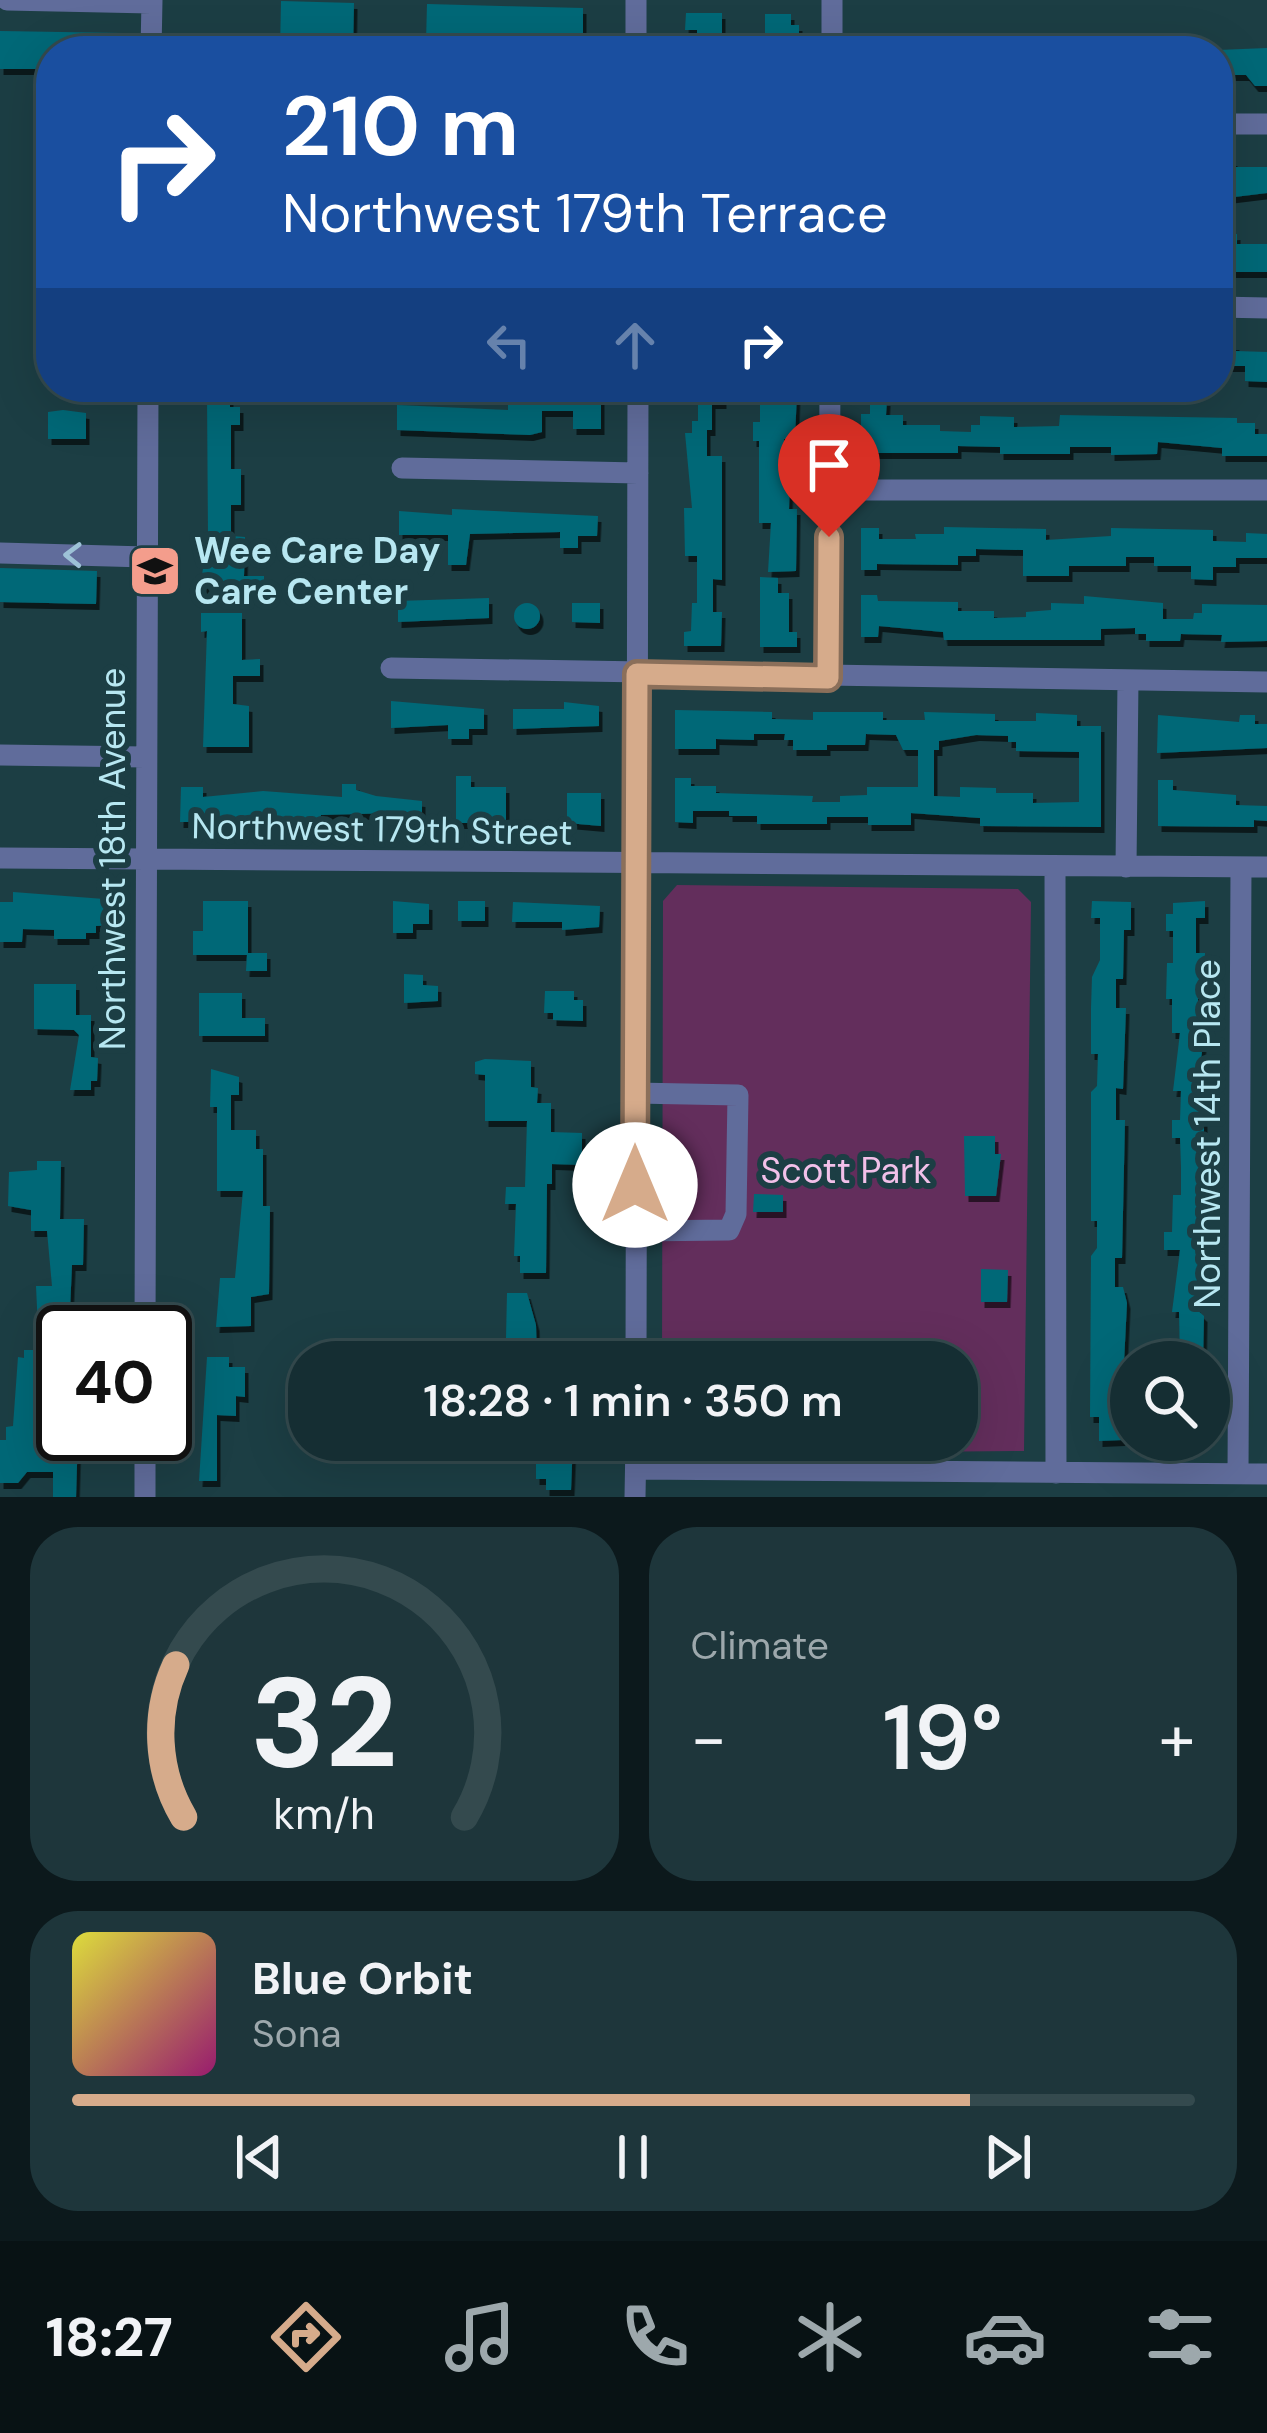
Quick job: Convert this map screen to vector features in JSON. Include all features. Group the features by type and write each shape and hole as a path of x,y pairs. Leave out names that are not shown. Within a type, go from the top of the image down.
{"street":[{"path":"7,0 152,1 151,36"},
{"path":"636,0 636,36"},
{"path":"832,0 832,36"},
{"path":"1233,124 1267,124"},
{"path":"1233,307 1267,308"},
{"name":"Northwest 18th Avenue","path":"145,1305 148,402"},
{"path":"636,1341 638,402"},
{"path":"828,678 830,402"},
{"path":"402,468 638,473"},
{"path":"829,490 1267,490"},
{"path":"0,553 146,557"},
{"path":"392,668 1267,682"},
{"path":"1126,867 1128,680"},
{"path":"0,755 145,757"},
{"name":"Northwest 179th Street","path":"0,858 1267,867"},
{"path":"1054,866 1056,1473"},
{"name":"Northwest 14th Place","path":"1238,1474 1241,867"},
{"path":"635,1093 738,1095 736,1214 729,1230 636,1231"},
{"path":"145,1461 145,1497"},
{"path":"635,1497 636,1461"},
{"path":"636,1469 1267,1474"},
{"path":"1126,1474 1126,1497"}],"green space":[{"name":"Scott Park","path":"677,885 1018,889 1031,902 1024,1451 978,1451 978,1341 662,1341 663,901"}],"building":[{"path":"281,1 354,3 353,36 280,36"},
{"path":"427,4 583,8 583,36 426,36"},
{"path":"686,13 722,13 722,36 697,36 697,30 685,30"},
{"path":"765,14 791,14 791,25 799,25 799,36 765,36"},
{"path":"0,31 123,33 36,36 36,69 0,69"},
{"path":"1267,48 1267,86 1255,86 1246,75 1233,75 1233,49"},
{"path":"1233,160 1234,167 1267,167 1267,193 1233,197"},
{"path":"1233,234 1237,234 1237,244 1267,244 1267,272 1233,272"},
{"path":"1233,344 1236,351 1267,352 1267,382 1245,381 1245,366 1233,366"},
{"path":"207,402 230,402 230,407 240,407 240,425 231,425 231,469 241,469 241,505 231,505 231,536 245,537 244,576 264,576 264,589 200,588 208,536"},
{"path":"508,402 601,402 601,429 573,429 573,411 542,411 542,432 530,435 397,430 397,405 508,410"},
{"path":"698,402 723,402 712,403 712,430 707,430 707,456 722,456 722,580 713,579 713,612 722,612 721,646 684,646 684,632 691,631 692,603 697,603 697,556 685,556 684,508 692,508 685,433 692,433 692,421 698,421"},
{"path":"760,402 797,402 795,439 784,439 789,509 797,509 796,571 768,572 771,523 759,523 759,441 753,441 753,422 760,422"},
{"path":"870,402 887,402 886,415 903,415 903,425 940,425 940,431 971,432 971,425 980,425 980,416 1014,417 1014,427 1059,426 1060,415 1237,418 1237,423 1255,423 1255,434 1267,434 1267,456 1222,456 1222,448 1158,442 1157,454 1111,455 1111,447 1070,447 1070,454 1000,454 1000,447 958,446 958,453 861,453 861,414 870,414"},
{"path":"48,412 86,413 86,439 48,439"},
{"path":"452,509 598,516 597,536 578,536 578,548 560,548 560,532 470,534 466,565 448,565 448,535 399,535 399,511 452,515"},
{"path":"944,527 1046,529 1046,540 1111,536 1111,528 1213,530 1213,541 1246,542 1246,533 1267,534 1267,558 1236,558 1236,567 1213,567 1213,580 1191,579 1191,566 1154,566 1154,557 1126,557 1126,566 1069,566 1069,576 1023,576 1023,550 976,549 976,556 958,556 958,565 877,564 877,570 861,570 861,528 879,528 879,539 916,539 915,534 944,534"},
{"path":"0,568 97,571 96,604 0,602"},
{"path":"760,577 778,578 778,593 789,593 789,632 797,632 797,647 760,647"},
{"path":"861,595 877,595 878,601 958,602 958,611 994,611 994,618 1026,617 1026,612 1051,610 1051,603 1084,604 1084,596 1163,603 1163,619 1193,619 1194,613 1202,613 1202,604 1267,605 1267,641 1221,642 1222,635 1181,634 1180,641 1146,641 1146,634 1135,634 1135,628 1101,629 1101,640 944,640 943,632 879,626 878,637 861,637"},
{"path":"489,598 489,618 398,622 398,601"},
{"path":"527,603 540,616 527,629 514,616"},
{"path":"572,603 600,603 600,623 572,622"},
{"path":"201,613 242,613 242,660 260,659 260,676 233,676 233,704 249,706 249,747 203,747 207,631 201,632"},
{"path":"391,701 484,709 484,729 469,729 469,739 448,739 448,725 391,728"},
{"path":"564,702 599,706 599,726 513,729 513,709 564,709"},
{"path":"675,710 772,712 772,719 813,720 813,712 883,712 883,720 925,720 924,712 995,714 995,721 1036,721 1036,713 1077,715 1077,726 1101,726 1101,827 980,826 980,818 911,813 911,825 868,825 868,817 827,817 827,824 757,824 757,816 729,816 729,811 693,811 693,823 675,822 675,778 691,778 691,786 716,786 716,793 813,796 812,802 840,802 840,796 867,795 867,787 918,787 918,750 903,750 896,735 866,734 865,745 827,745 827,750 793,750 793,740 784,740 785,734 754,734 754,740 716,739 716,749 675,749","holes":["1008,736 1008,742 1016,742 1016,751 1079,752 1079,802 1033,803 1033,793 996,793 996,788 960,787 960,797 934,796 934,750 939,750 939,741"]},
{"path":"1158,715 1239,722 1240,715 1255,715 1255,724 1267,724 1267,748 1157,753"},
{"path":"456,776 471,776 471,787 506,787 506,823 456,823"},
{"path":"1158,780 1173,780 1173,790 1236,795 1236,805 1267,806 1267,821 1254,820 1254,827 1158,826"},
{"path":"342,784 356,784 356,790 376,796 422,801 422,823 395,823 395,813 321,815 320,822 180,822 181,787 203,787 203,797 263,791 342,797"},
{"path":"567,793 601,793 601,826 567,823"},
{"path":"13,892 117,900 117,925 96,926 96,933 86,933 86,939 54,939 54,930 23,929 22,942 0,942 0,902 13,902"},
{"path":"203,901 248,901 248,953 267,953 267,971 246,971 247,955 193,955 193,931 203,931"},
{"path":"393,901 429,904 429,924 413,924 413,933 393,933"},
{"path":"458,901 485,901 485,921 458,921"},
{"path":"1092,901 1131,902 1131,930 1124,930 1123,979 1116,979 1116,1008 1126,1008 1123,1089 1116,1088 1116,1120 1125,1120 1122,1258 1115,1258 1115,1287 1123,1287 1127,1303 1125,1341 1110,1341 1110,1441 1099,1441 1099,1417 1090,1417 1091,1256 1097,1248 1097,1221 1091,1221 1091,1092 1097,1086 1098,1054 1091,1054 1091,1008 1092,977 1100,960 1100,918 1091,918"},
{"path":"1205,901 1205,918 1196,918 1196,953 1205,953 1204,999 1198,999 1198,1031 1204,1037 1198,1081 1204,1090 1204,1278 1197,1278 1197,1310 1204,1316 1203,1341 1180,1341 1179,1312 1172,1312 1180,1250 1164,1250 1164,1232 1172,1232 1173,1195 1181,1195 1180,1138 1172,1138 1172,1120 1180,1120 1181,1091 1173,1091 1180,1033 1172,1033 1172,999 1166,999 1173,931 1166,931 1166,914 1173,914 1173,903"},
{"path":"513,902 600,906 599,927 562,930 562,922 512,922"},
{"path":"404,974 423,975 423,985 438,986 438,1001 404,1003"},
{"path":"34,984 76,984 76,1015 91,1015 91,1057 98,1058 97,1081 91,1081 91,1090 70,1090 79,1035 74,1030 34,1029"},
{"path":"545,991 574,991 574,1000 583,1000 583,1021 553,1020 553,1013 544,1013"},
{"path":"199,993 242,993 242,1018 265,1018 265,1036 199,1036"},
{"path":"531,1061 531,1087 538,1088 537,1103 551,1103 551,1132 582,1133 582,1165 552,1164 552,1184 547,1184 546,1273 520,1273 520,1256 514,1256 516,1204 505,1204 506,1187 525,1187 527,1121 485,1121 485,1075 475,1074 475,1062"},
{"path":"211,1069 239,1077 239,1095 231,1095 231,1130 256,1130 256,1149 263,1149 263,1206 270,1206 269,1294 251,1297 251,1326 216,1327 220,1278 235,1278 243,1191 217,1191 217,1107 210,1107"},
{"path":"964,1136 995,1136 995,1154 1001,1154 996,1196 965,1196"},
{"path":"37,1161 61,1161 60,1219 84,1219 83,1265 72,1265 70,1305 37,1305 36,1286 52,1286 47,1231 31,1231 31,1210 8,1206 9,1172 37,1170"},
{"path":"754,1194 783,1195 783,1212 753,1212"},
{"path":"981,1269 1008,1270 1007,1302 981,1302"},
{"path":"507,1293 527,1293 536,1341 506,1338"},
{"path":"24,1350 36,1350 36,1461 77,1461 76,1497 53,1497 53,1472 27,1472 18,1483 0,1483 0,1440 6,1440 6,1427 13,1426 18,1357 24,1358"},
{"path":"207,1357 229,1357 229,1367 245,1367 245,1397 236,1396 236,1416 217,1415 217,1481 199,1481"},
{"path":"572,1461 571,1490 546,1490 546,1479 536,1479 536,1464"}],"place":[{"name":"Wee Care Day Care Center","path":"155,571"}],"route":[{"path":"635,1185 637,674 828,678 829,537"}]}
